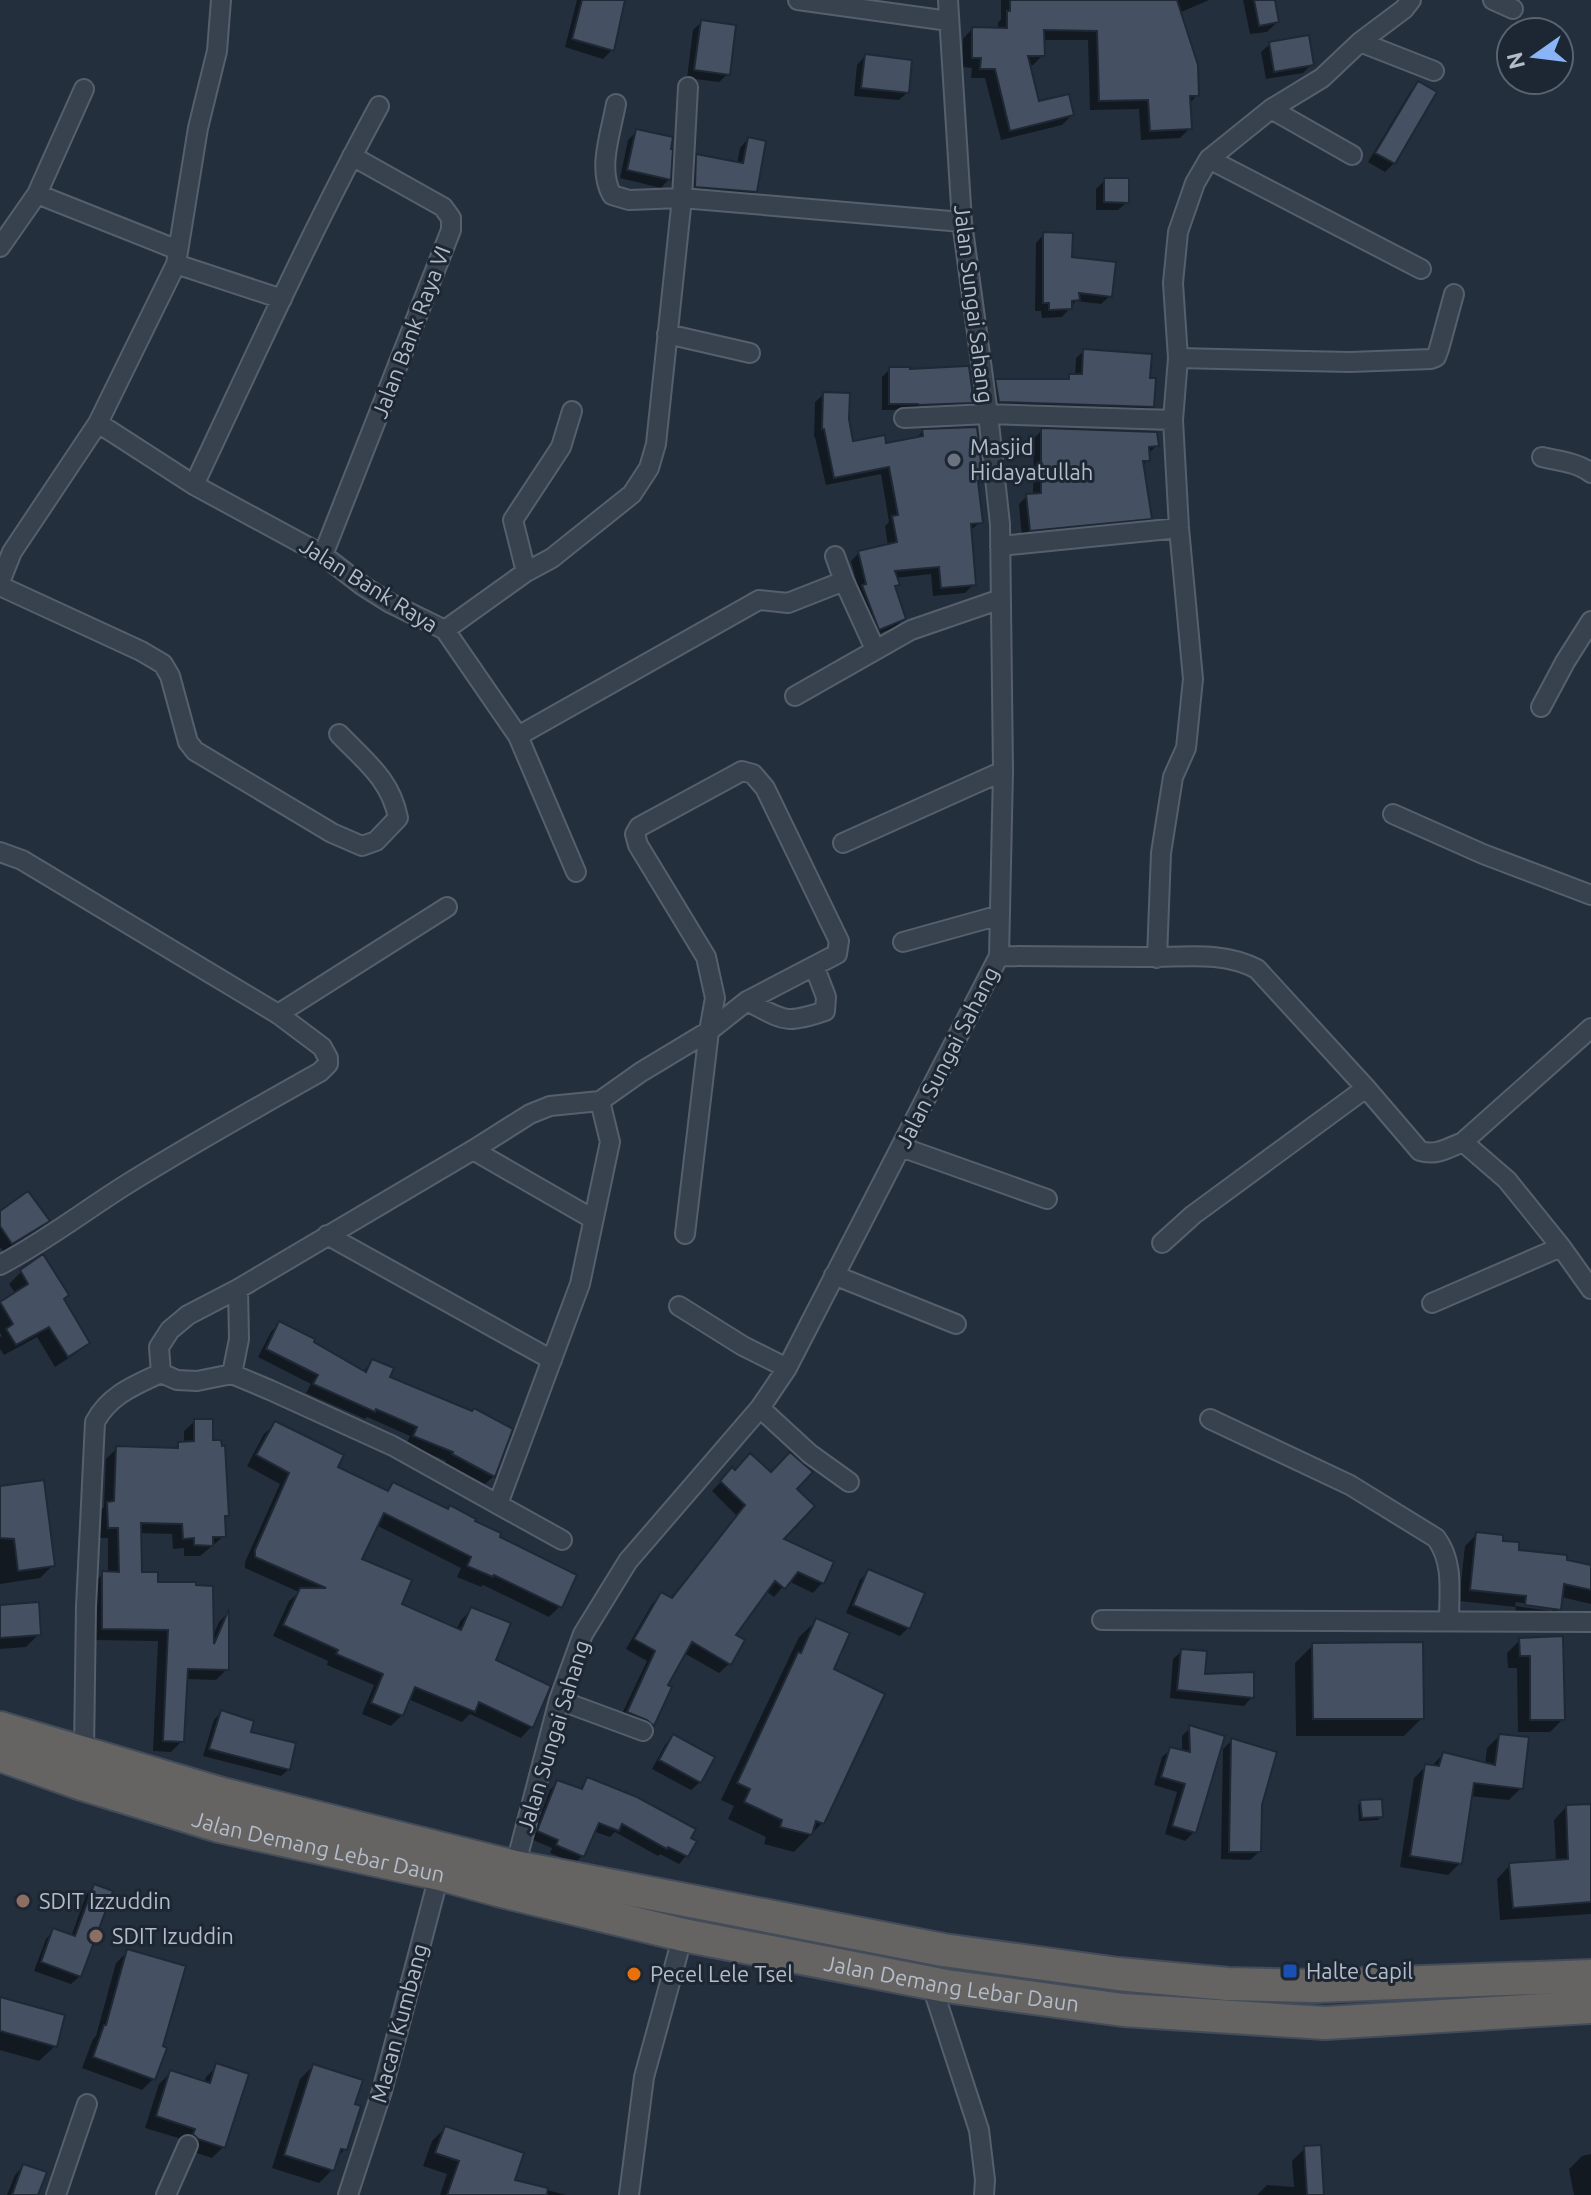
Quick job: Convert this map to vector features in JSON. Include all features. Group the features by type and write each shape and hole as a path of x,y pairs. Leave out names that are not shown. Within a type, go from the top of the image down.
{"highway":[{"name":"Jalan Demang Lebar Daun","path":"0,1728 443,1862 498,1890 683,1935 931,1983 1123,2010 1325,2023 1591,2007"},
{"name":"Jalan Demang Lebar Daun","path":"0,1755 219,1826 443,1862 515,1867 931,1948 1118,1974 1228,1984 1316,1986 1591,1976"},
{"path":"931,1948 931,1983"},
{"path":"1522,1978 1524,2011"}],"street":[{"path":"221,0 217,51 198,128 177,257 98,423 6,545 0,584 163,664 170,676 188,742 195,751 332,833 362,846 376,841 398,818 395,802 387,784 339,734"},
{"path":"798,0 949,21"},
{"name":"Jalan Sungai Sahang","path":"515,1867 559,1700 583,1634 628,1561 760,1408 787,1368 999,956 1003,771 1000,524 962,222 948,0"},
{"path":"1157,958 1161,853 1173,777 1186,748 1193,679 1173,420 1178,358 1173,283 1178,232 1195,183 1209,159 1271,109 1322,78 1411,0"},
{"path":"1493,0 1513,9"},
{"path":"1360,42 1434,71"},
{"path":"445,630 526,572 552,558 632,494 649,468 656,444 682,198 688,87"},
{"path":"0,247 37,194 84,89"},
{"path":"616,104 604,173 612,195 629,200 682,198 962,222"},
{"path":"194,485 282,299 379,106"},
{"path":"1271,109 1352,155"},
{"name":"Jalan Bank Raya VI","path":"323,555 451,230 451,218 443,207 352,156"},
{"path":"1209,159 1421,269"},
{"path":"37,194 177,257 282,299"},
{"path":"1178,358 1350,362 1431,359 1436,357 1439,349 1454,294"},
{"path":"667,334 750,353"},
{"path":"526,572 513,520 561,447 572,411"},
{"path":"904,418 988,414 1173,420"},
{"name":"Jalan Bank Raya","path":"98,423 194,485 323,555 390,603 445,630 518,736 576,872"},
{"path":"1542,457 1585,468 1591,473"},
{"path":"1000,546 1179,528"},
{"path":"835,556 875,649"},
{"path":"518,736 759,600 788,603 844,581"},
{"path":"795,696 911,630 1001,599"},
{"path":"1541,707 1591,621"},
{"path":"161,1373 159,1347 170,1330 188,1315 238,1289 530,1114 550,1106 600,1101 709,1031 747,1001 837,954 839,941 765,788 753,774 742,771 639,827 635,834 638,845 706,957 715,998 709,1031 685,1234"},
{"path":"843,843 1003,771"},
{"path":"1393,814 1483,854 1590,894"},
{"path":"0,852 22,860 278,1014 322,1047 328,1058 328,1064 320,1072 234,1119 0,1265"},
{"path":"278,1014 447,907"},
{"path":"903,942 1000,915"},
{"path":"999,956 1157,958 1198,955 1246,963 1257,969 1420,1151 1430,1154 1463,1142 1591,1028"},
{"path":"747,1001 780,1018 791,1020 825,1011 826,997 815,968"},
{"path":"1162,1243 1193,1215 1366,1088"},
{"path":"498,1504 580,1284 610,1142 600,1101"},
{"path":"1463,1142 1507,1180 1591,1289"},
{"path":"901,1147 1047,1199"},
{"path":"473,1150 593,1219"},
{"path":"327,1235 552,1360"},
{"path":"1432,1303 1561,1247"},
{"path":"834,1275 956,1324"},
{"path":"232,1374 239,1339 238,1289"},
{"path":"679,1306 743,1346 787,1368"},
{"path":"84,1751 86,1607 95,1422 110,1400 161,1373 177,1380 197,1381 232,1374 393,1446 562,1540"},
{"path":"760,1408 810,1454 849,1482"},
{"path":"1210,1419 1350,1485 1436,1538 1444,1548 1449,1565 1449,1621"},
{"path":"1102,1620 1591,1622"},
{"path":"559,1700 643,1731"},
{"name":"Macan Kumbang","path":"348,2195 382,2091 443,1862"},
{"path":"629,2195 644,2077 683,1935"},
{"path":"931,1983 979,2130 984,2195"},
{"path":"56,2195 87,2104"},
{"path":"166,2195 188,2145"}],"building":[{"path":"582,0 625,0 614,51 572,39"},
{"path":"1010,0 1177,0 1198,65 1199,96 1190,96 1192,129 1150,131 1148,100 1099,101 1097,31 1044,30 1045,56 1028,56 1039,101 1069,94 1074,115 1010,131 995,69 980,69 981,58 972,58 972,27 1007,28"},
{"path":"1254,0 1275,0 1279,22 1259,26"},
{"path":"701,20 736,25 730,75 694,70"},
{"path":"1309,35 1314,65 1274,72 1269,42"},
{"path":"865,54 912,60 909,93 861,88"},
{"path":"1418,81 1437,92 1395,164 1375,153"},
{"path":"636,129 673,137 671,180 627,170"},
{"path":"748,137 766,141 757,192 695,187 696,154 743,163"},
{"path":"1104,178 1129,178 1129,203 1104,202"},
{"path":"1043,232 1073,233 1072,257 1116,262 1112,297 1079,293 1080,300 1072,301 1072,309 1049,310 1049,303 1043,303"},
{"path":"1083,349 1152,354 1150,378 1156,378 1154,407 999,402 995,379 1069,379 1069,374 1082,374"},
{"path":"969,366 974,403 889,404 889,367"},
{"path":"823,392 850,393 849,419 853,441 885,435 886,443 923,436 922,429 977,427 983,481 978,481 983,523 971,524 976,585 941,588 939,567 895,571 900,585 895,586 906,619 879,630 862,585 866,584 858,551 897,542 892,516 898,515 889,467 834,478 822,429"},
{"path":"1041,428 1157,432 1159,446 1149,447 1150,461 1143,461 1152,519 1030,531 1026,494 1041,493"},
{"path":"28,1191 50,1221 12,1244 0,1226 0,1211"},
{"path":"43,1254 69,1295 64,1299 90,1343 68,1357 49,1327 16,1345 6,1329 13,1324 0,1302 28,1284 20,1270"},
{"path":"279,1321 315,1339 314,1342 366,1372 372,1359 394,1368 390,1377 472,1411 474,1408 513,1429 495,1477 453,1452 413,1436 417,1427 313,1384 318,1375 266,1349"},
{"path":"194,1419 213,1419 213,1440 221,1440 222,1446 225,1445 229,1516 225,1516 226,1537 213,1537 213,1546 194,1545 194,1538 183,1539 182,1524 141,1523 142,1572 158,1572 158,1582 196,1582 196,1585 213,1586 214,1644 229,1609 229,1670 188,1669 184,1742 163,1741 168,1630 102,1629 102,1571 119,1572 118,1528 108,1528 107,1502 114,1501 116,1446 178,1448 178,1442 194,1441"},
{"path":"275,1421 344,1455 338,1467 388,1491 393,1482 448,1509 450,1505 501,1533 500,1537 577,1575 562,1608 494,1575 467,1566 471,1557 384,1513 362,1559 412,1580 402,1604 461,1630 471,1607 511,1623 496,1660 551,1686 533,1728 479,1702 475,1712 415,1687 403,1716 371,1703 383,1674 336,1654 338,1650 283,1625 300,1588 326,1588 255,1557 255,1550 289,1473 256,1455"},
{"path":"790,1452 813,1472 797,1489 815,1506 784,1539 834,1562 824,1584 798,1572 785,1589 775,1581 736,1635 745,1640 731,1665 692,1642 668,1685 672,1687 654,1726 627,1712 655,1651 634,1639 661,1592 672,1598 745,1505 720,1481 750,1453 771,1472"},
{"path":"44,1480 55,1566 18,1571 14,1539 0,1538 0,1486"},
{"path":"1476,1532 1503,1535 1503,1541 1519,1542 1519,1550 1567,1555 1567,1560 1591,1565 1591,1590 1564,1584 1561,1610 1525,1605 1526,1596 1470,1590"},
{"path":"868,1569 925,1593 910,1629 853,1605"},
{"path":"39,1602 41,1635 0,1638 0,1605"},
{"path":"816,1618 850,1633 834,1669 885,1694 824,1824 816,1821 812,1835 780,1827 782,1820 744,1802 750,1789 737,1783"},
{"path":"1563,1636 1565,1720 1530,1720 1530,1656 1520,1656 1519,1638"},
{"path":"1423,1642 1424,1719 1313,1719 1312,1643"},
{"path":"1181,1649 1207,1651 1205,1674 1254,1672 1254,1698 1177,1690"},
{"path":"221,1710 254,1721 251,1732 296,1743 290,1770 209,1749"},
{"path":"1189,1725 1225,1736 1196,1833 1172,1826 1185,1784 1161,1777 1170,1747 1190,1752"},
{"path":"673,1734 715,1757 701,1783 659,1760"},
{"path":"1499,1734 1529,1737 1523,1789 1474,1783 1462,1864 1410,1856 1425,1764 1439,1766 1443,1752 1495,1765"},
{"path":"1231,1738 1277,1752 1262,1805 1261,1852 1229,1852"},
{"path":"587,1777 637,1797 696,1829 691,1838 697,1841 688,1857 622,1824 619,1831 599,1823 584,1857 556,1845 558,1840 537,1831 557,1780 582,1789"},
{"path":"1382,1799 1383,1817 1362,1818 1360,1800"},
{"path":"1591,1804 1591,1902 1513,1908 1509,1863 1568,1859 1566,1805"},
{"path":"94,1884 113,1891 81,1977 41,1962 53,1928 75,1936"},
{"path":"127,1949 186,1966 163,2046 167,2048 155,2080 93,2057 106,2025"},
{"path":"0,1997 65,2015 57,2047 0,2031"},
{"path":"216,2063 249,2074 225,2148 198,2139 193,2134 195,2129 156,2116 170,2070 210,2083"},
{"path":"313,2064 363,2080 355,2104 361,2106 347,2150 341,2149 334,2171 284,2155"},
{"path":"445,2126 524,2153 515,2180 548,2188 547,2195 447,2195 459,2161 435,2153"},
{"path":"1321,2145 1324,2195 1307,2195 1304,2146"},
{"path":"23,2164 47,2172 38,2195 12,2195"}],"place":[{"name":"Masjid Hidayatullah","path":"954,460"},
{"name":"SDIT Izzuddin","path":"23,1901"},
{"name":"SDIT Izuddin","path":"96,1936"},
{"name":"Halte Capil","path":"1290,1971"},
{"name":"Pecel Lele Tsel","path":"634,1974"}]}
